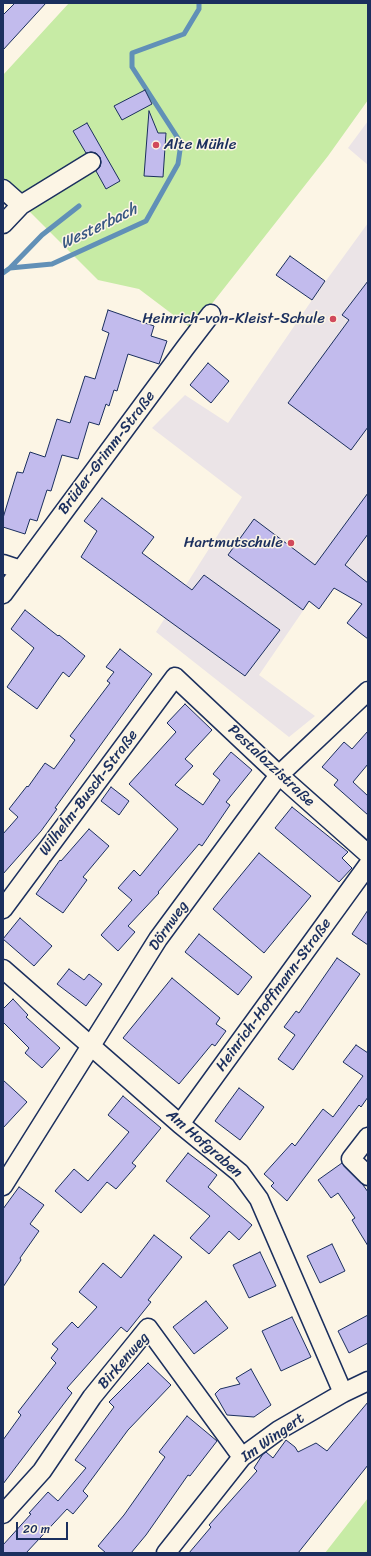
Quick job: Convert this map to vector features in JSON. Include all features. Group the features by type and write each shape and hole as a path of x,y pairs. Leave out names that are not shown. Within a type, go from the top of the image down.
{"street":[{"path":"3,224 21,205 91,162"},
{"path":"3,189 21,205"},
{"name":"Brüder-Grimm-Straße","path":"3,594 211,314"},
{"path":"3,564 21,570"},
{"name":"Pestalozzistraße","path":"175,677 279,776 368,854"},
{"name":"Wilhelm-Busch-Straße","path":"3,909 175,677"},
{"name":"Dörnweg","path":"3,1186 158,939 279,776 368,691"},
{"name":"Heinrich-Hoffmann-Straße","path":"180,1124 368,865"},
{"name":"Am Hofgraben","path":"3,969 180,1124 240,1173 259,1199 344,1393"},
{"path":"368,1137 351,1159 368,1176"},
{"name":"Birkenweg","path":"3,1514 42,1471 92,1397 148,1328 242,1457"},
{"name":"Im Wingert","path":"166,1553 242,1457 279,1430 368,1381"}],"shaded area":[{"path":"368,121 368,165 348,148"},
{"name":"Hartmutschule","path":"368,223 368,639 347,623 361,604 334,588 319,609 309,602 259,675 315,716 289,737 156,632 242,497 152,428 185,395 228,423 312,300"}],"green space":[{"path":"69,3 368,3 368,100 328,156 192,329 139,289 98,280 3,183 3,75"},
{"path":"368,1498 368,1553 325,1553"}],"building":[{"path":"15,3 46,3 3,50 3,15"},
{"path":"145,90 152,104 122,120 114,106"},
{"name":"Alte Mühle","path":"149,111 158,133 166,133 163,177 144,176"},
{"path":"87,123 120,181 106,189 96,171 100,167 100,157 96,153 86,153 73,131"},
{"path":"290,256 325,281 312,300 276,275"},
{"path":"368,281 368,427 351,450 288,403 349,320 342,315"},
{"path":"108,310 154,326 151,336 167,341 159,364 128,354 117,391 114,390 109,406 106,404 99,425 89,422 78,459 62,455 51,491 47,490 37,521 30,519 25,534 3,527 3,518 17,472 23,473 30,452 45,457 57,419 70,423 85,376 95,379 109,333 102,330"},
{"path":"208,363 229,381 211,403 190,385"},
{"path":"368,493 368,534 345,565 368,583 368,639 347,623 362,604 334,588 319,609 309,601 303,610 228,555 254,519 315,565"},
{"path":"102,498 154,537 142,553 192,590 204,575 280,630 245,676 81,557 97,531 84,521"},
{"path":"25,610 85,656 69,677 63,672 37,709 7,687 34,648 11,629"},
{"path":"120,649 152,674 55,808 57,809 41,831 3,874 3,834 18,817 9,809 27,786 28,787 45,763 54,769 75,740 70,736 110,683 107,681 114,672 106,667"},
{"path":"185,704 212,730 185,759 193,766 175,785 203,805 220,780 213,774 231,752 252,770 226,802 230,805 202,846 199,844 158,892 159,893 128,926 135,932 118,951 101,935 132,900 118,888 134,870 140,876 178,829 129,784 176,732 167,723"},
{"path":"368,731 368,764 353,782 368,796 368,815 334,785 338,780 322,767 344,742 352,749"},
{"path":"111,787 129,801 119,815 101,801"},
{"path":"292,807 348,852 342,858 352,868 339,882 275,828"},
{"path":"89,829 109,846 83,877 87,880 63,913 36,894 60,860 61,861"},
{"path":"259,853 311,896 264,953 213,909"},
{"path":"368,910 368,945 352,934"},
{"path":"20,918 52,946 34,966 3,939"},
{"path":"199,934 252,977 238,995 185,952"},
{"path":"337,958 360,974 293,1070 278,1059 295,1035 284,1027 296,1011 299,1013"},
{"path":"69,969 84,980 89,974 102,984 86,1006 57,984"},
{"path":"172,978 220,1018 216,1024 226,1031 215,1046 212,1044 179,1084 123,1038"},
{"path":"13,999 28,1015 26,1017 60,1048 42,1068 25,1053 29,1048 3,1022 3,1009"},
{"path":"356,1045 368,1053 368,1097 361,1107 359,1105 287,1201 271,1186 274,1183 264,1174 292,1143 295,1146 323,1109 333,1117 363,1076 343,1062"},
{"path":"3,1080 27,1102 3,1128"},
{"path":"239,1088 264,1107 240,1140 215,1121"},
{"path":"123,1096 161,1128 132,1163 136,1166 116,1189 107,1182 81,1213 55,1191 74,1169 88,1181 129,1132 108,1115"},
{"path":"188,1153 217,1175 208,1187 252,1225 239,1240 229,1231 209,1254 190,1238 210,1216 166,1181"},
{"path":"342,1163 368,1192 368,1246 352,1220 355,1218 338,1193 331,1198 318,1180"},
{"path":"19,1187 44,1205 30,1224 39,1231 20,1258 21,1260 3,1287 3,1209"},
{"path":"154,1235 182,1257 148,1300 151,1302 127,1332 121,1327 67,1388 72,1393 3,1484 3,1440 21,1415 18,1412 56,1363 51,1358 58,1349 52,1344 72,1322 78,1328 97,1307 79,1292 103,1263 121,1278"},
{"path":"332,1244 345,1271 320,1283 307,1256"},
{"path":"260,1252 276,1286 249,1298 233,1265"},
{"path":"206,1301 228,1328 194,1354 173,1327"},
{"path":"368,1315 368,1343 349,1353 338,1331"},
{"path":"292,1317 311,1357 281,1371 262,1331"},
{"path":"148,1363 171,1385 128,1430 83,1491 88,1496 73,1514 67,1509 26,1553 3,1553 3,1545 31,1514 29,1513 48,1492 58,1501 86,1468 75,1460 114,1407 109,1402"},
{"path":"251,1369 271,1405 254,1417 227,1415 215,1394 220,1389 240,1384 236,1378"},
{"path":"368,1402 368,1465 298,1553 189,1553 211,1527 209,1525 257,1471 254,1468 263,1454 266,1452 273,1458 286,1440 295,1447 298,1452 316,1443 327,1451"},
{"path":"187,1416 217,1441 190,1476 188,1475 146,1535 131,1553 106,1553 98,1546 124,1515 165,1457 159,1452"}],"waterway":[{"name":"Westerbach","path":"3,273 10,268 52,264 146,221 178,164 181,143 132,67 132,53 184,34 199,9 199,3"},
{"path":"10,268 42,235 79,206"}],"place":[{"name":"Alte Mühle","path":"156,145"},
{"name":"Heinrich-von-Kleist-Schule","path":"333,319"},
{"name":"Hartmutschule","path":"291,543"}]}
